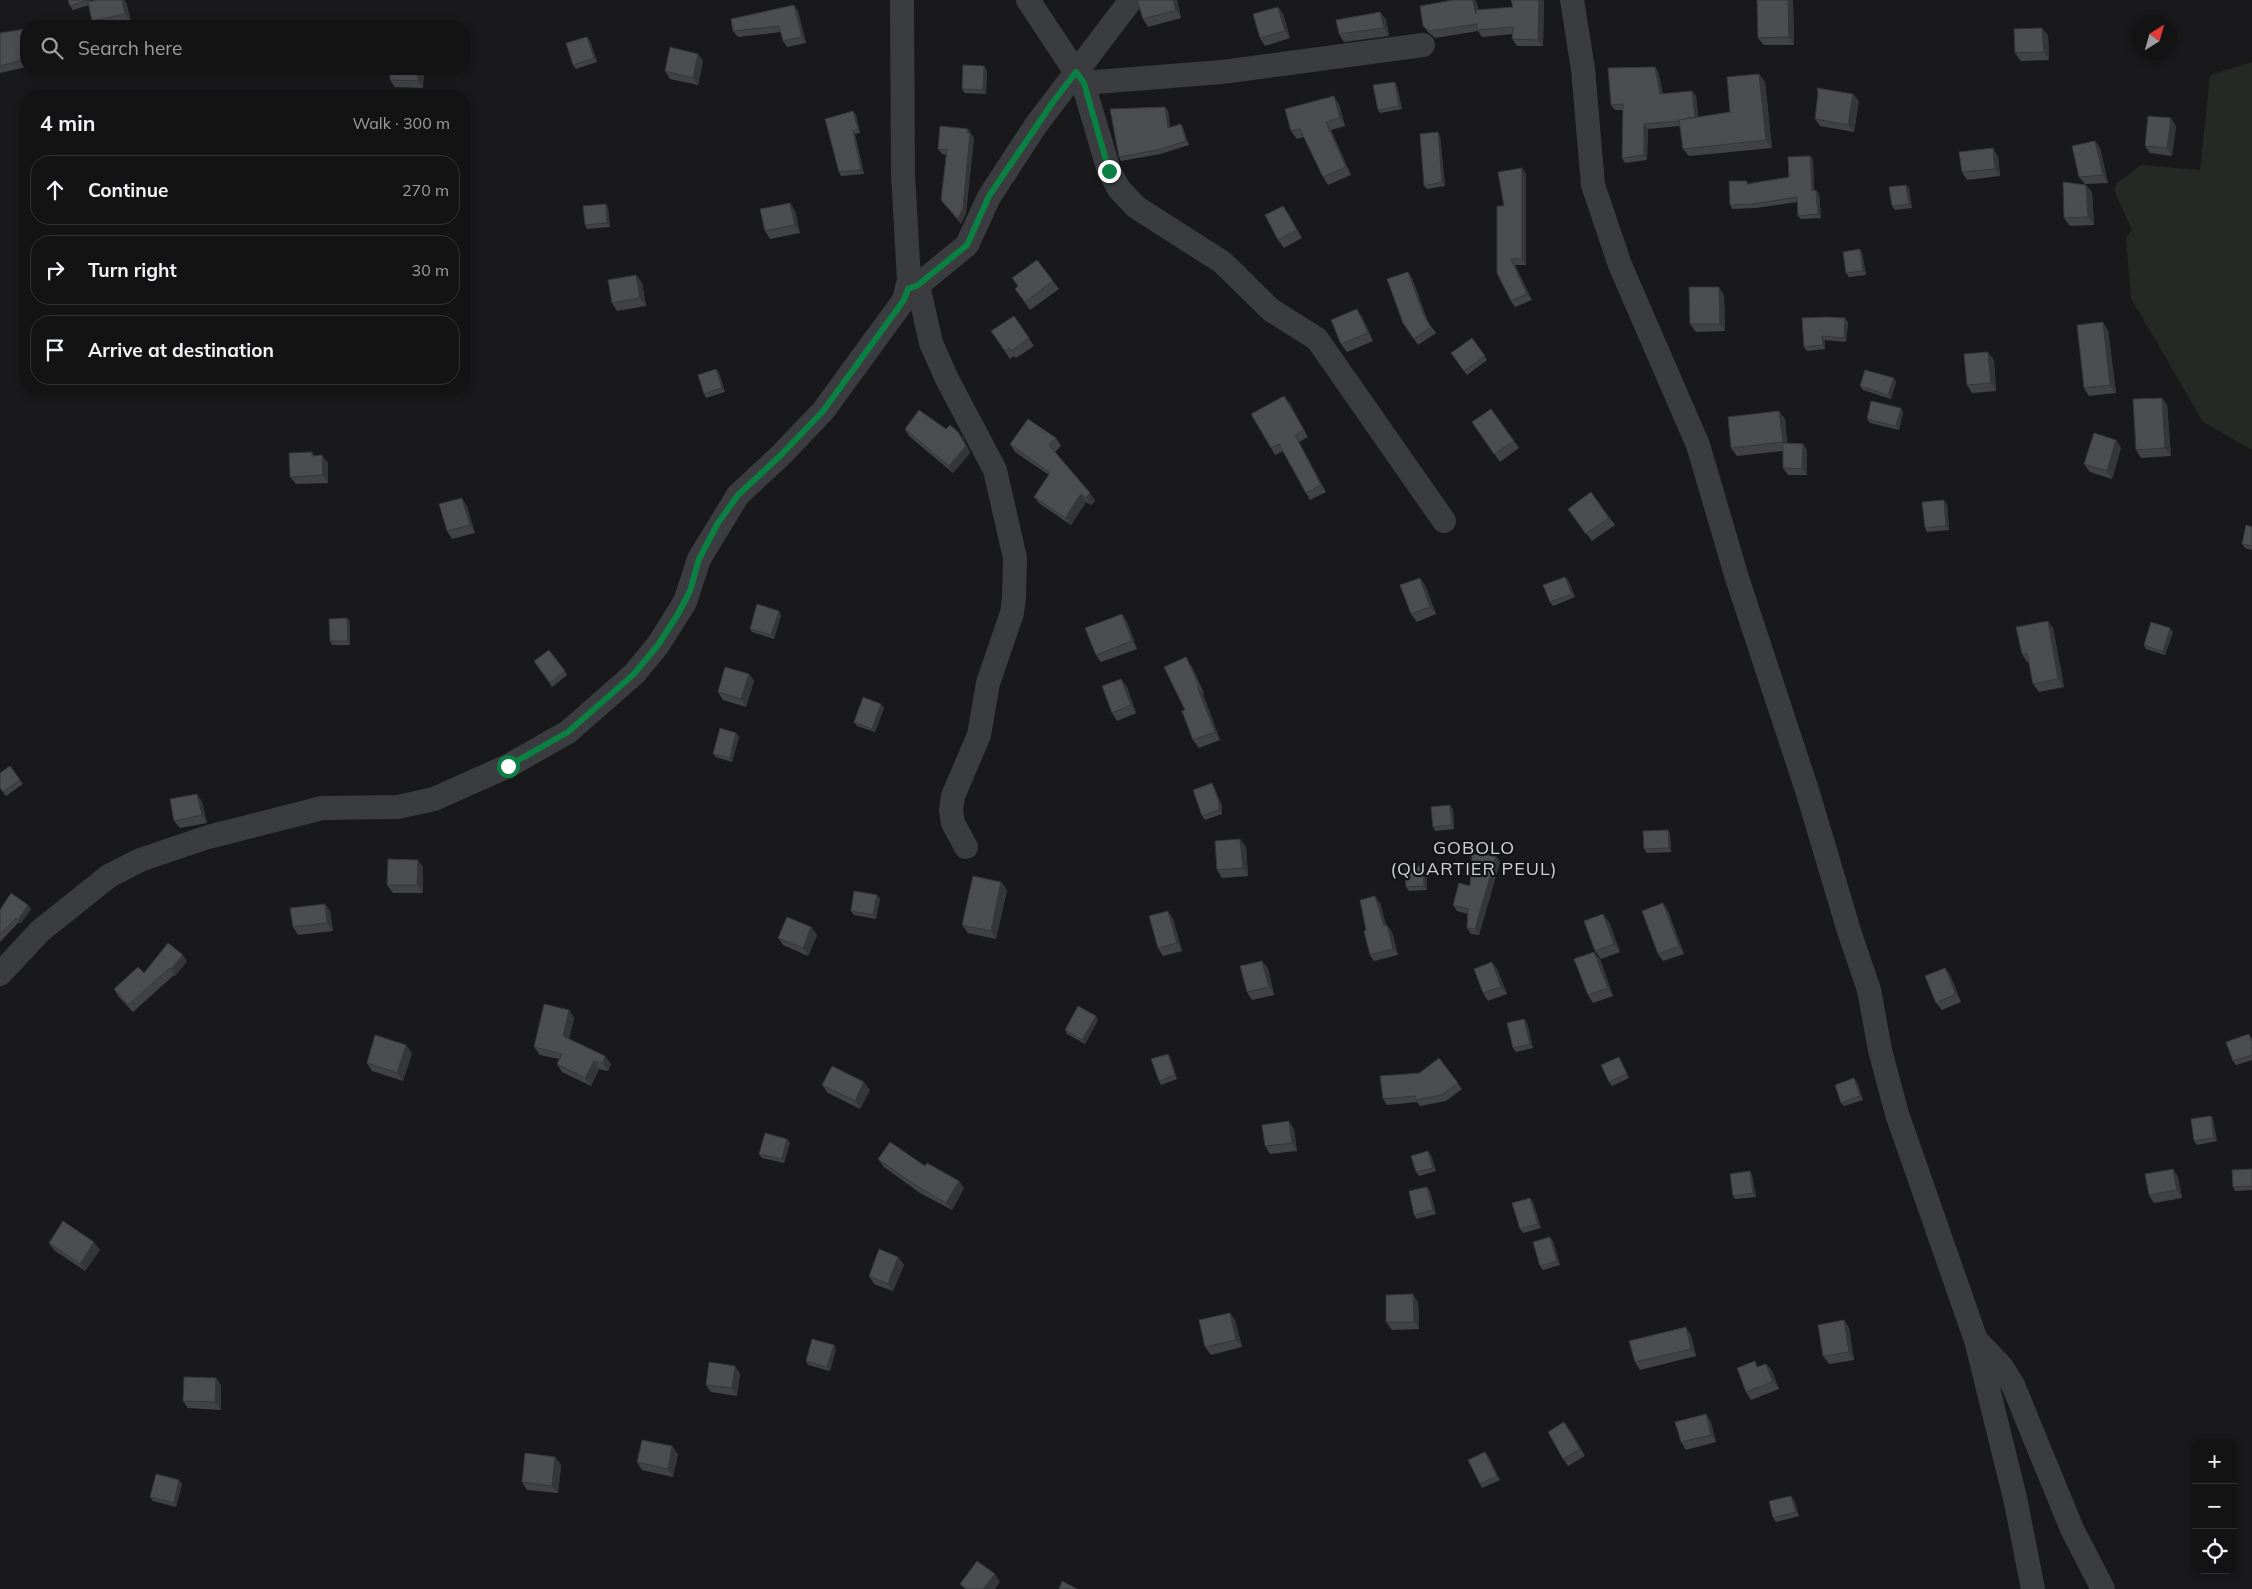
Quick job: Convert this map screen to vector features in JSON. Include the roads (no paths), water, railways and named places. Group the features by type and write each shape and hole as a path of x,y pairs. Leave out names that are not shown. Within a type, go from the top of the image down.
{"street":[{"path":"902,0 903,165 913,287 931,343 947,379 995,470 1014,558 1012,613 988,683 979,735 953,796 950,810 953,823 966,847"},
{"path":"1028,0 1080,77 1109,171 1119,188 1136,207 1200,246 1222,262 1271,310 1317,339 1444,521"},
{"path":"0,974 40,931 109,876 140,860 208,837 322,808 398,807 434,799 508,766 568,732 634,674 658,645 685,602 699,559 730,506 749,483 780,456 823,411 913,287 967,245 989,196 1053,102 1080,77 1132,0"},
{"path":"1572,0 1583,69 1593,185 1620,265 1698,445 1737,578 1808,790 1849,931 1869,990 1880,1050 1897,1114 1976,1340 2015,1498 2033,1589"},
{"path":"1080,77 1222,72 1423,45"},
{"path":"1976,1340 2001,1366 2013,1385 2072,1529 2103,1589"}],"district":[{"name":"GOBOLO (QUARTIER PEUL)","path":"1474,858"}]}
